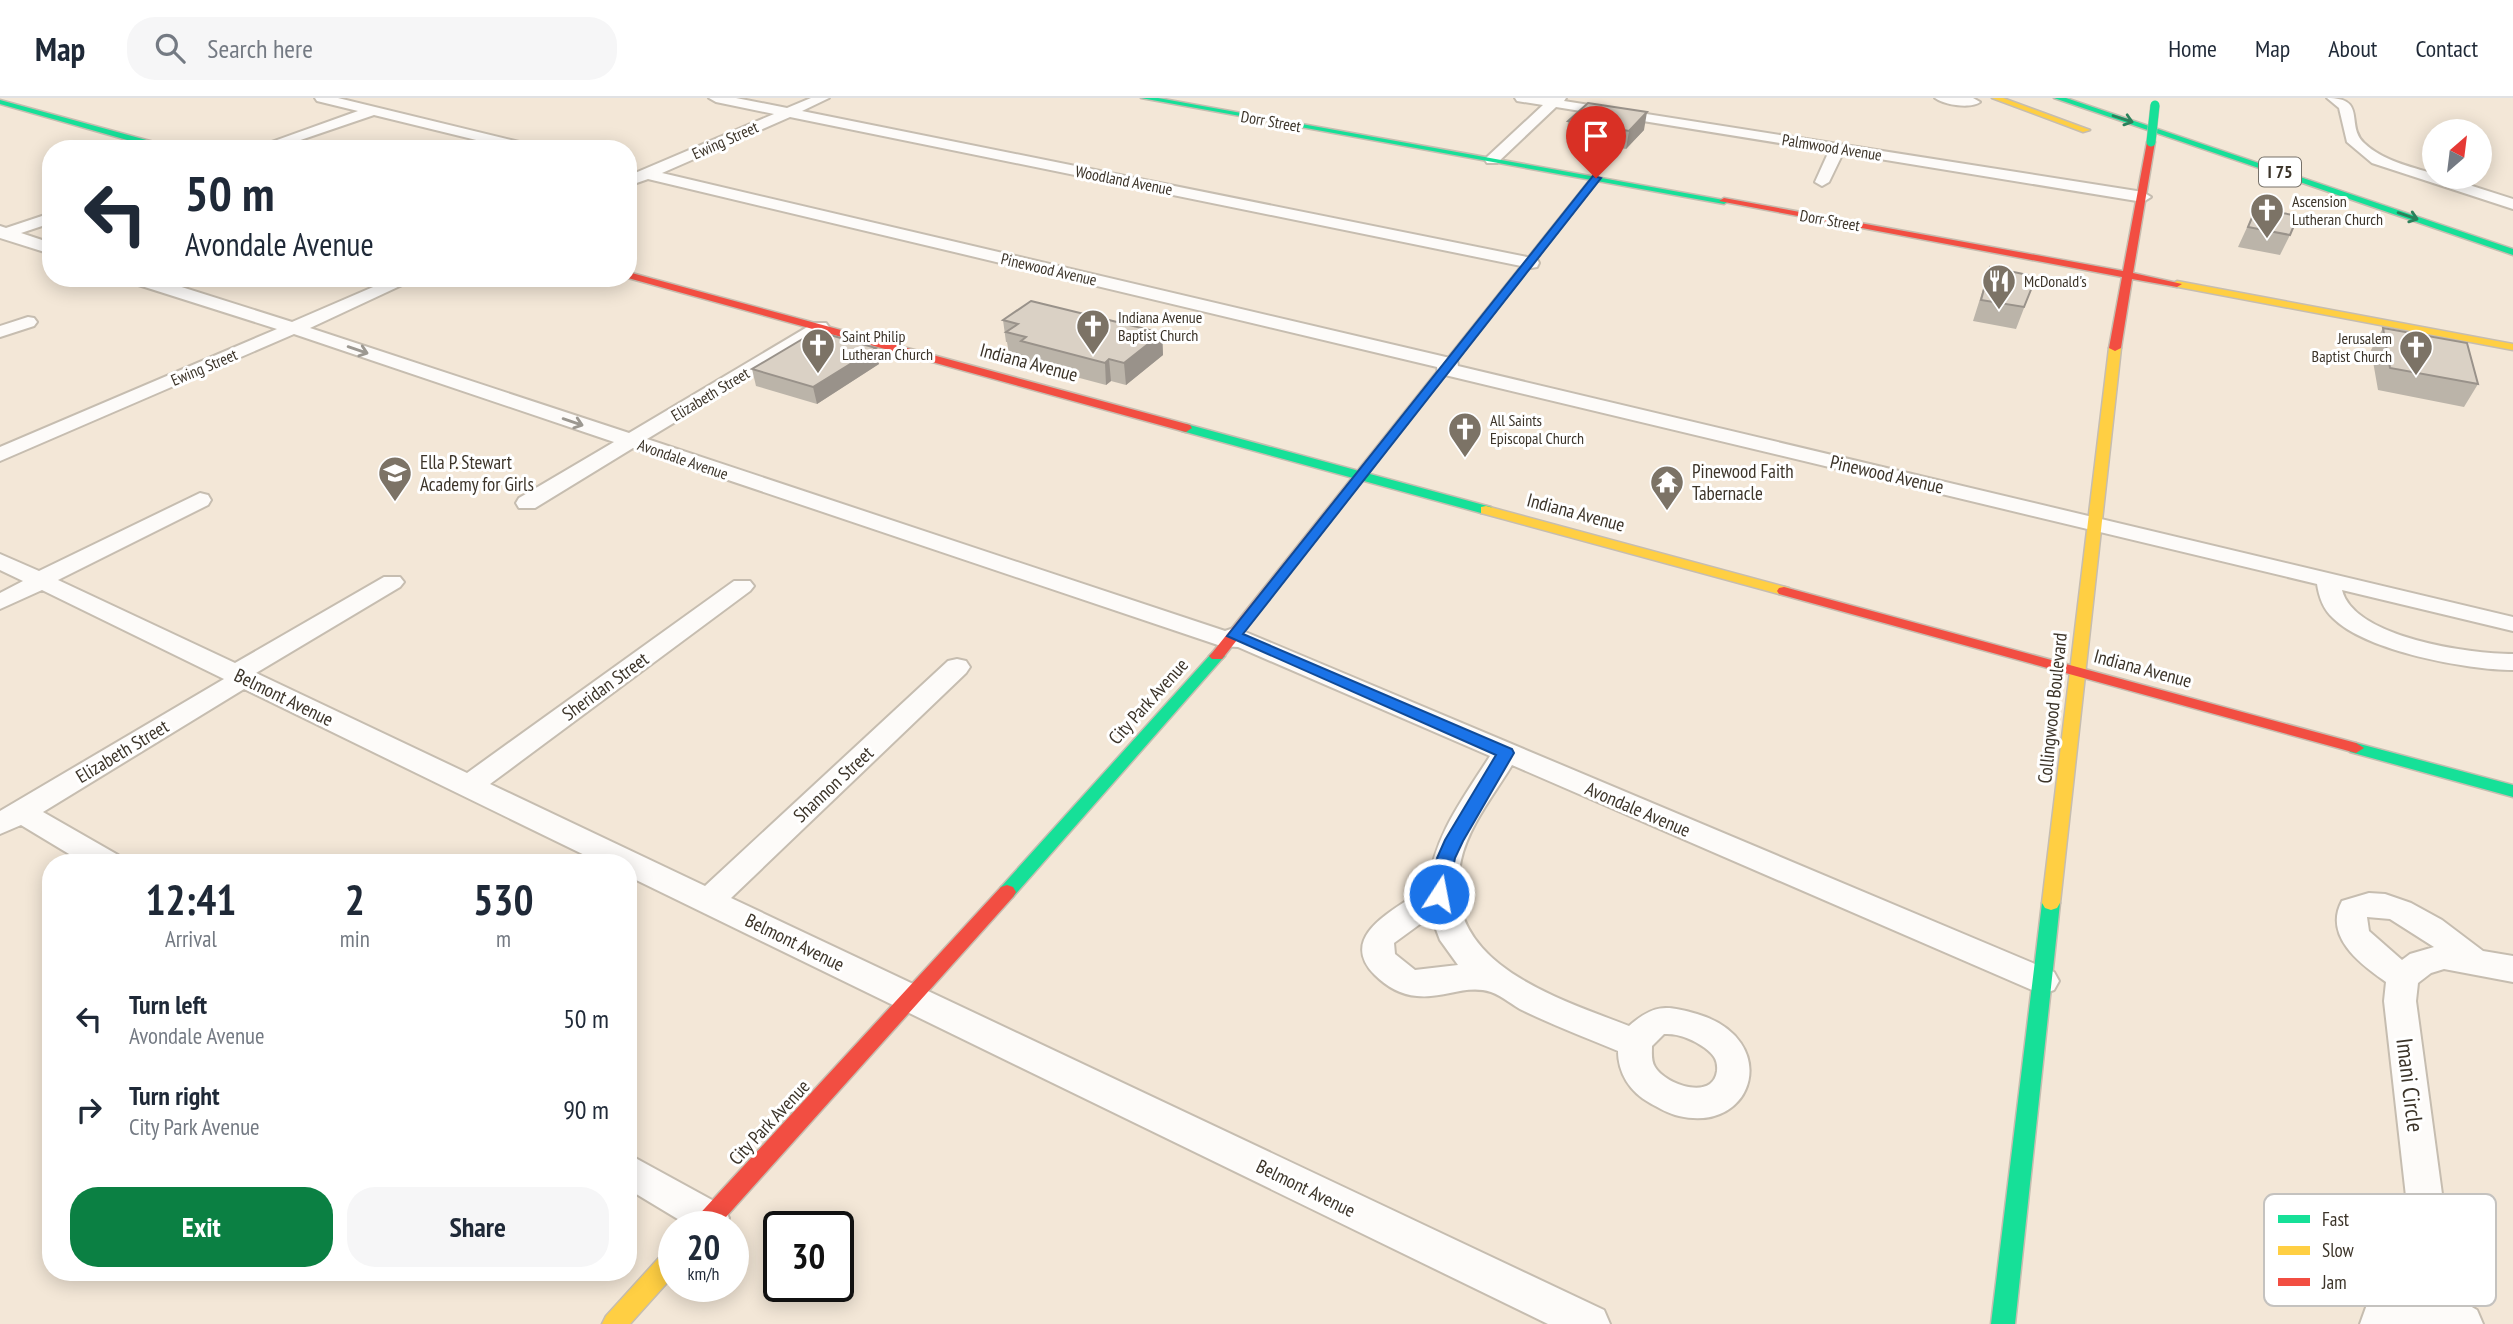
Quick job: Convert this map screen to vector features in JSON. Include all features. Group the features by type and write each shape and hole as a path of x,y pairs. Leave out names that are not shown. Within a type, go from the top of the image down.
{"main road":[{"name":"Dorr Street","path":"1145,98 1180,101 2513,347"},
{"path":"1996,98 2096,134"},
{"name":"I 75","path":"2058,98 2509,251"},
{"path":"2107,98 2158,106"},
{"path":"0,102 137,140"},
{"name":"Collingwood Boulevard","path":"2003,1324 2117,328 2158,106"},
{"path":"2131,147 2151,148"},
{"name":"City Park Avenue","path":"717,1211 912,999 1232,638 1596,178"},
{"path":"2114,245 2135,241 2149,253"},
{"path":"1995,250 2042,254 2091,251"},
{"path":"1995,250 2074,283"},
{"path":"2169,266 2260,300"},
{"name":"Indiana Avenue","path":"637,277 2513,791"},
{"path":"2106,313 2117,328"},
{"path":"628,1320 658,1280"}],"street":[{"path":"322,98 495,140"},
{"name":"Woodland Avenue","path":"716,98 1531,263"},
{"name":"Ewing Street","path":"640,174 822,98"},
{"name":"Palmwood Avenue","path":"1522,98 1556,101 2143,197"},
{"path":"1942,98 1973,102"},
{"path":"2334,98 2345,106 2354,142 2364,152 2387,164 2513,204"},
{"path":"1492,160 1556,101"},
{"path":"285,140 373,110"},
{"path":"1822,182 1838,148"},
{"name":"Pinewood Avenue","path":"640,174 2513,624"},
{"path":"2,233 42,221"},
{"path":"2,233 42,246"},
{"name":"Avondale Avenue","path":"163,287 1232,638 2043,981"},
{"name":"Ewing Street","path":"0,455 388,287"},
{"path":"0,332 28,321"},
{"name":"Elizabeth Street","path":"527,503 820,327"},
{"path":"0,602 200,500"},
{"name":"Belmont Avenue","path":"0,561 610,854"},
{"path":"2328,580 2332,600 2337,608 2344,616 2365,629 2398,641 2470,659 2513,662"},
{"name":"Elizabeth Street","path":"11,818 392,582"},
{"name":"Sheridan Street","path":"468,786 742,586"},
{"name":"Shannon Street","path":"708,901 957,667"},
{"path":"1506,753 1446,858 1439,894 1444,914 1471,959 1494,980 1553,1011 1636,1043"},
{"path":"11,818 89,854"},
{"name":"Belmont Avenue","path":"637,867 1590,1324"},
{"path":"1439,894 1411,916 1392,925 1379,941 1379,958 1396,977 1419,985 1443,983 1462,977 1494,980"},
{"path":"2476,961 2401,911 2379,905 2364,905 2353,909 2350,918 2351,931 2382,962 2403,977 2421,963 2444,957 2513,969"},
{"name":"Imani Circle","path":"2403,977 2400,1001 2431,1194"},
{"path":"637,1176 688,1211"},
{"name":"Imani Circle","path":"2380,1324 2383,1312 2396,1306"},
{"name":"Imani Circle","path":"2412,1306 2451,1317"}],"building":[{"path":"1588,103 1647,112 1629,131 1568,121"},
{"path":"2256,208 2298,216 2290,235 2248,227"},
{"path":"1990,267 2028,275 2027,280 2034,282 2024,307 1981,300"},
{"path":"1031,301 1162,333 1124,363 1109,359 1105,363 1021,341 1026,337 1006,332 1018,324 1003,320"},
{"path":"2383,328 2467,343 2478,384 2390,368"},
{"path":"816,331 876,348 813,387 752,369"}],"traffic: fast":[{"path":"1145,98 1724,201"},
{"path":"2058,98 2513,252"},
{"path":"0,102 137,140"},
{"path":"2151,142 2155,105"},
{"path":"1186,428 1486,510"},
{"path":"1007,892 1217,656"},
{"path":"2356,748 2513,791"},
{"path":"2003,1324 2051,903"}],"traffic: slow":[{"path":"1996,98 2086,130"},
{"path":"2177,284 2513,347"},
{"path":"2051,903 2115,348"},
{"path":"1486,510 1784,591"},
{"path":"614,1324 658,1276"}],"traffic: jam":[{"path":"2115,348 2151,142"},
{"path":"1217,656 1596,178"},
{"path":"1724,201 2177,284"},
{"path":"637,277 1186,428"},
{"path":"1784,591 2356,748"},
{"path":"717,1211 1007,892"}],"place":[{"name":"Ascension Lutheran Church","path":"2267,240"},
{"name":"McDonald's","path":"1999,311"},
{"name":"Indiana Avenue Baptist Church","path":"1093,356"},
{"name":"Saint Philip Lutheran Church","path":"818,375"},
{"name":"Jerusalem Baptist Church","path":"2416,377"},
{"name":"All Saints Episcopal Church","path":"1465,459"},
{"name":"Ella P. Stewart Academy for Girls","path":"395,503"},
{"name":"Pinewood Faith Tabernacle","path":"1667,512"}],"route":[{"path":"1439,894 1441,876 1454,840 1506,753 1234,636 1596,178"}]}
